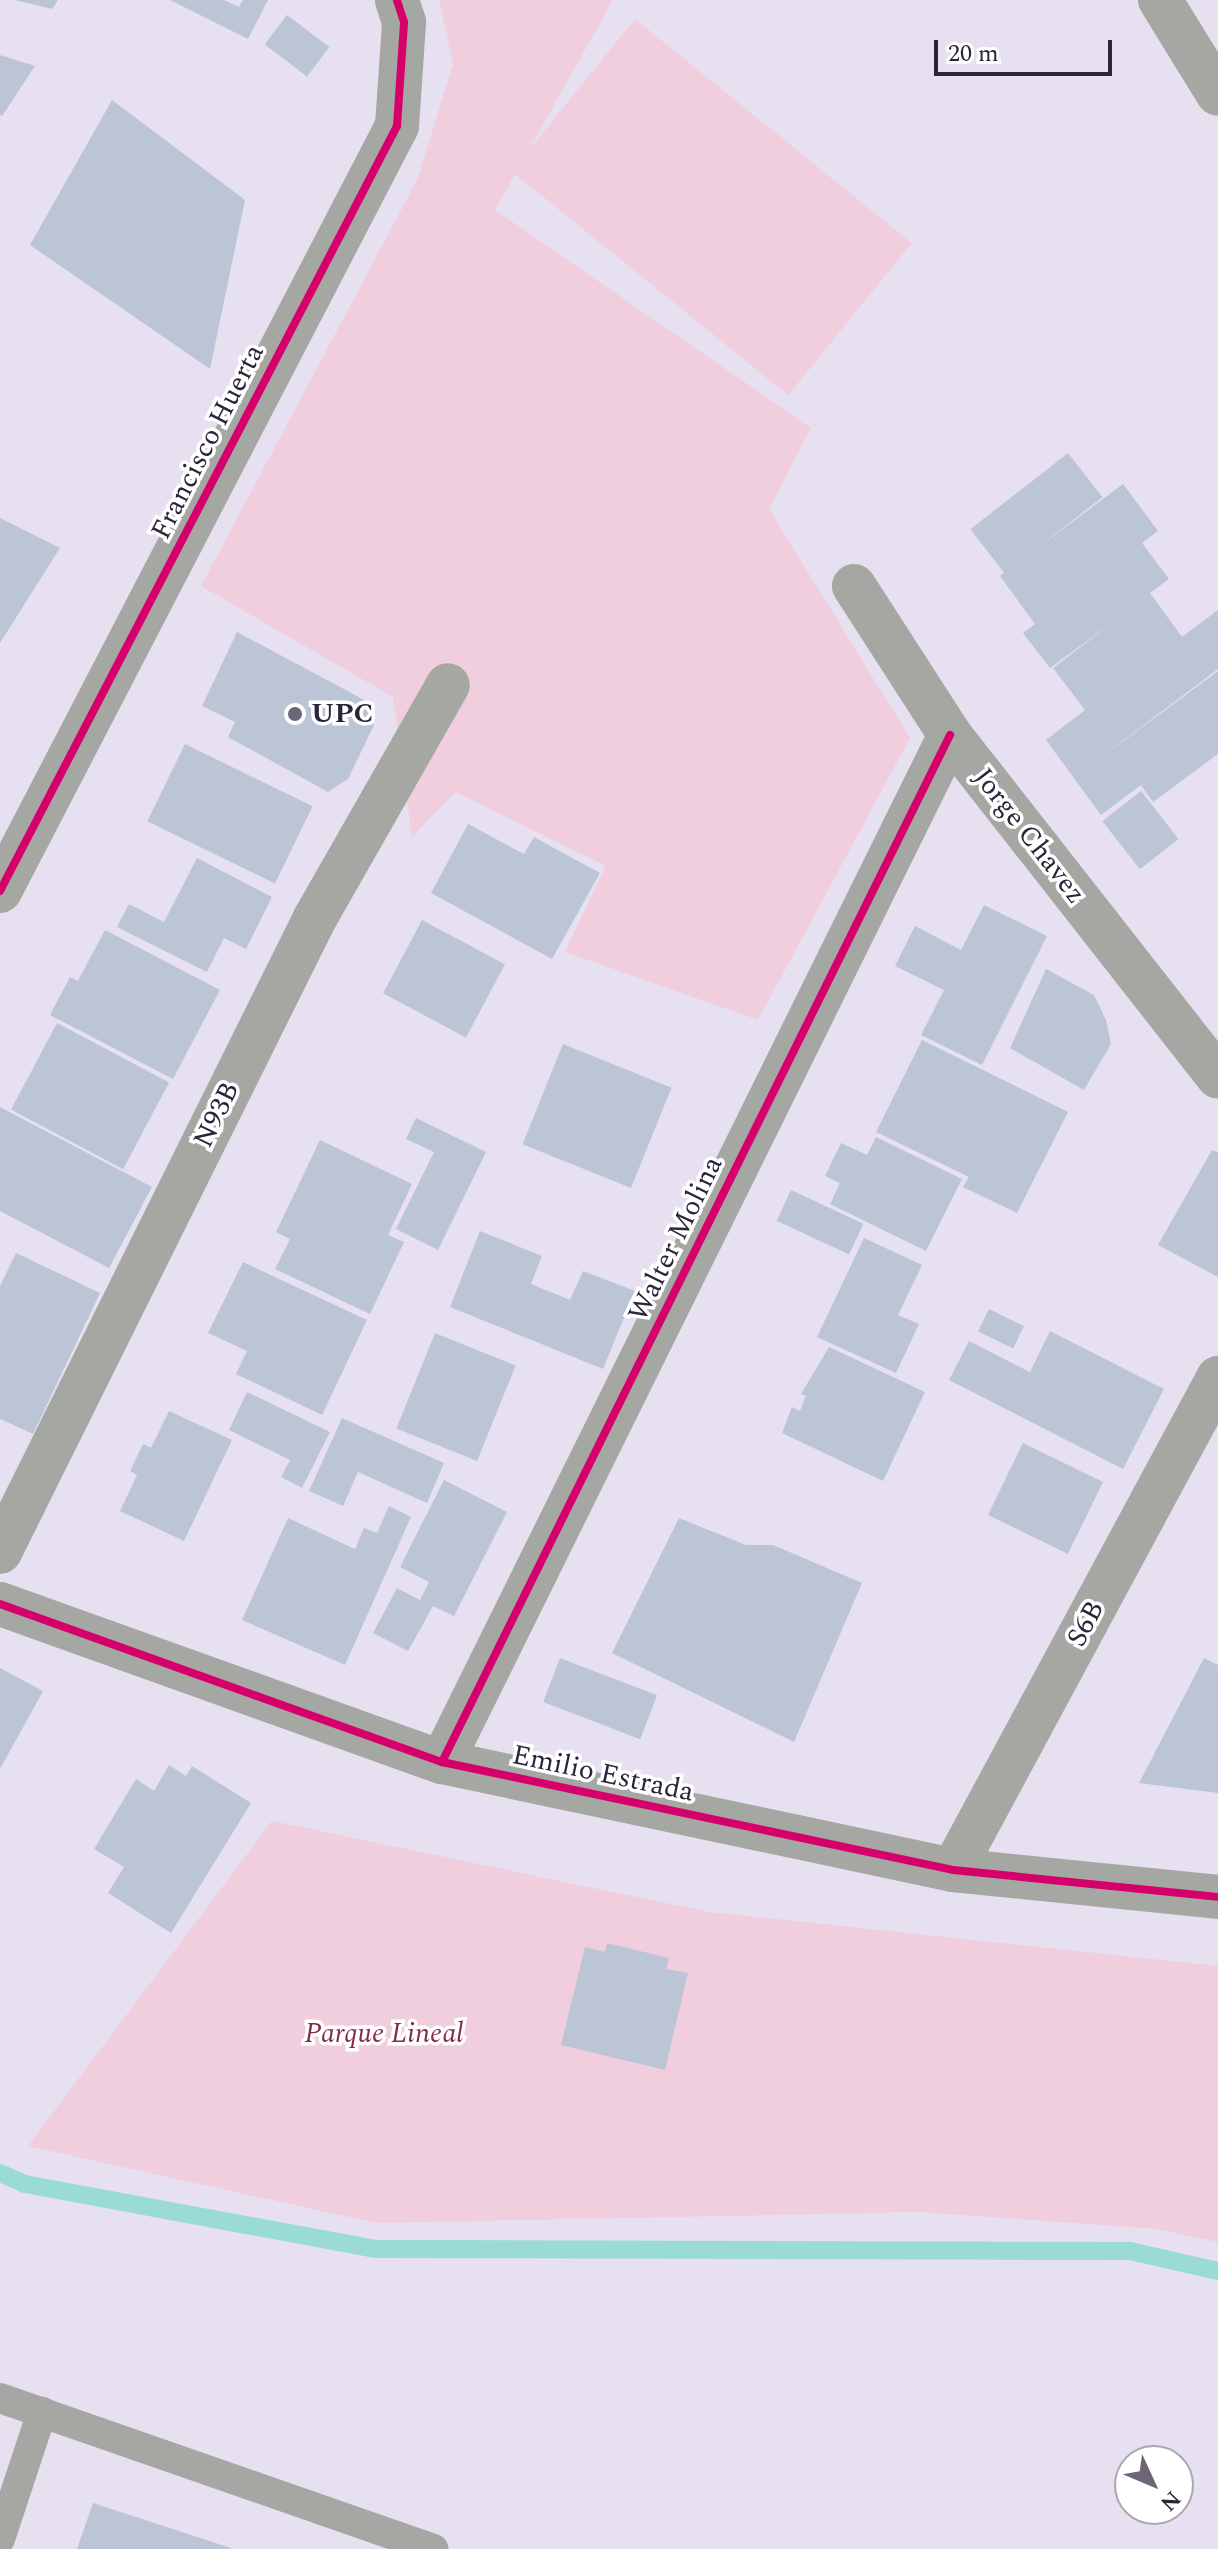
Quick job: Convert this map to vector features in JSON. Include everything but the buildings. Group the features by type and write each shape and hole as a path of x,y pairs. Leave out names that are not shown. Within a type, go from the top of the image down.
{"street":[{"name":"Francisco Huerta","path":"0,891 397,126 404,22 397,0"},
{"path":"1160,0 1218,94"},
{"name":"Jorge Chavez","path":"854,586 950,735 1218,1077"},
{"name":"N93B","path":"0,1552 315,918 448,685"},
{"name":"Walter Molina","path":"442,1762 950,735"},
{"name":"S6B","path":"953,1870 1218,1378"},
{"name":"Emilio Estrada","path":"0,1604 442,1762 953,1870 1218,1897"}],"lane":[{"path":"0,2398 433,2549"},
{"path":"0,2539 42,2412"}],"green space":[{"path":"439,0 613,0 495,210 811,428 769,509 910,738 758,1020 565,952 606,866 456,792 412,837 393,697 201,586 417,180 453,64"},
{"path":"635,19 912,243 788,395 512,171"},
{"name":"Parque Lineal","path":"272,1821 709,1912 1218,1966 1218,2242 1157,2229 918,2212 376,2223 28,2146"}],"waterway":[{"path":"0,2173 25,2184 375,2249 1130,2251 1218,2271"}],"cycle path":[{"path":"0,891 397,126 404,22 397,0"},
{"path":"442,1762 950,735"},
{"path":"0,1604 442,1762 953,1870 1218,1897"}],"place":[{"name":"UPC","path":"295,714"}]}
